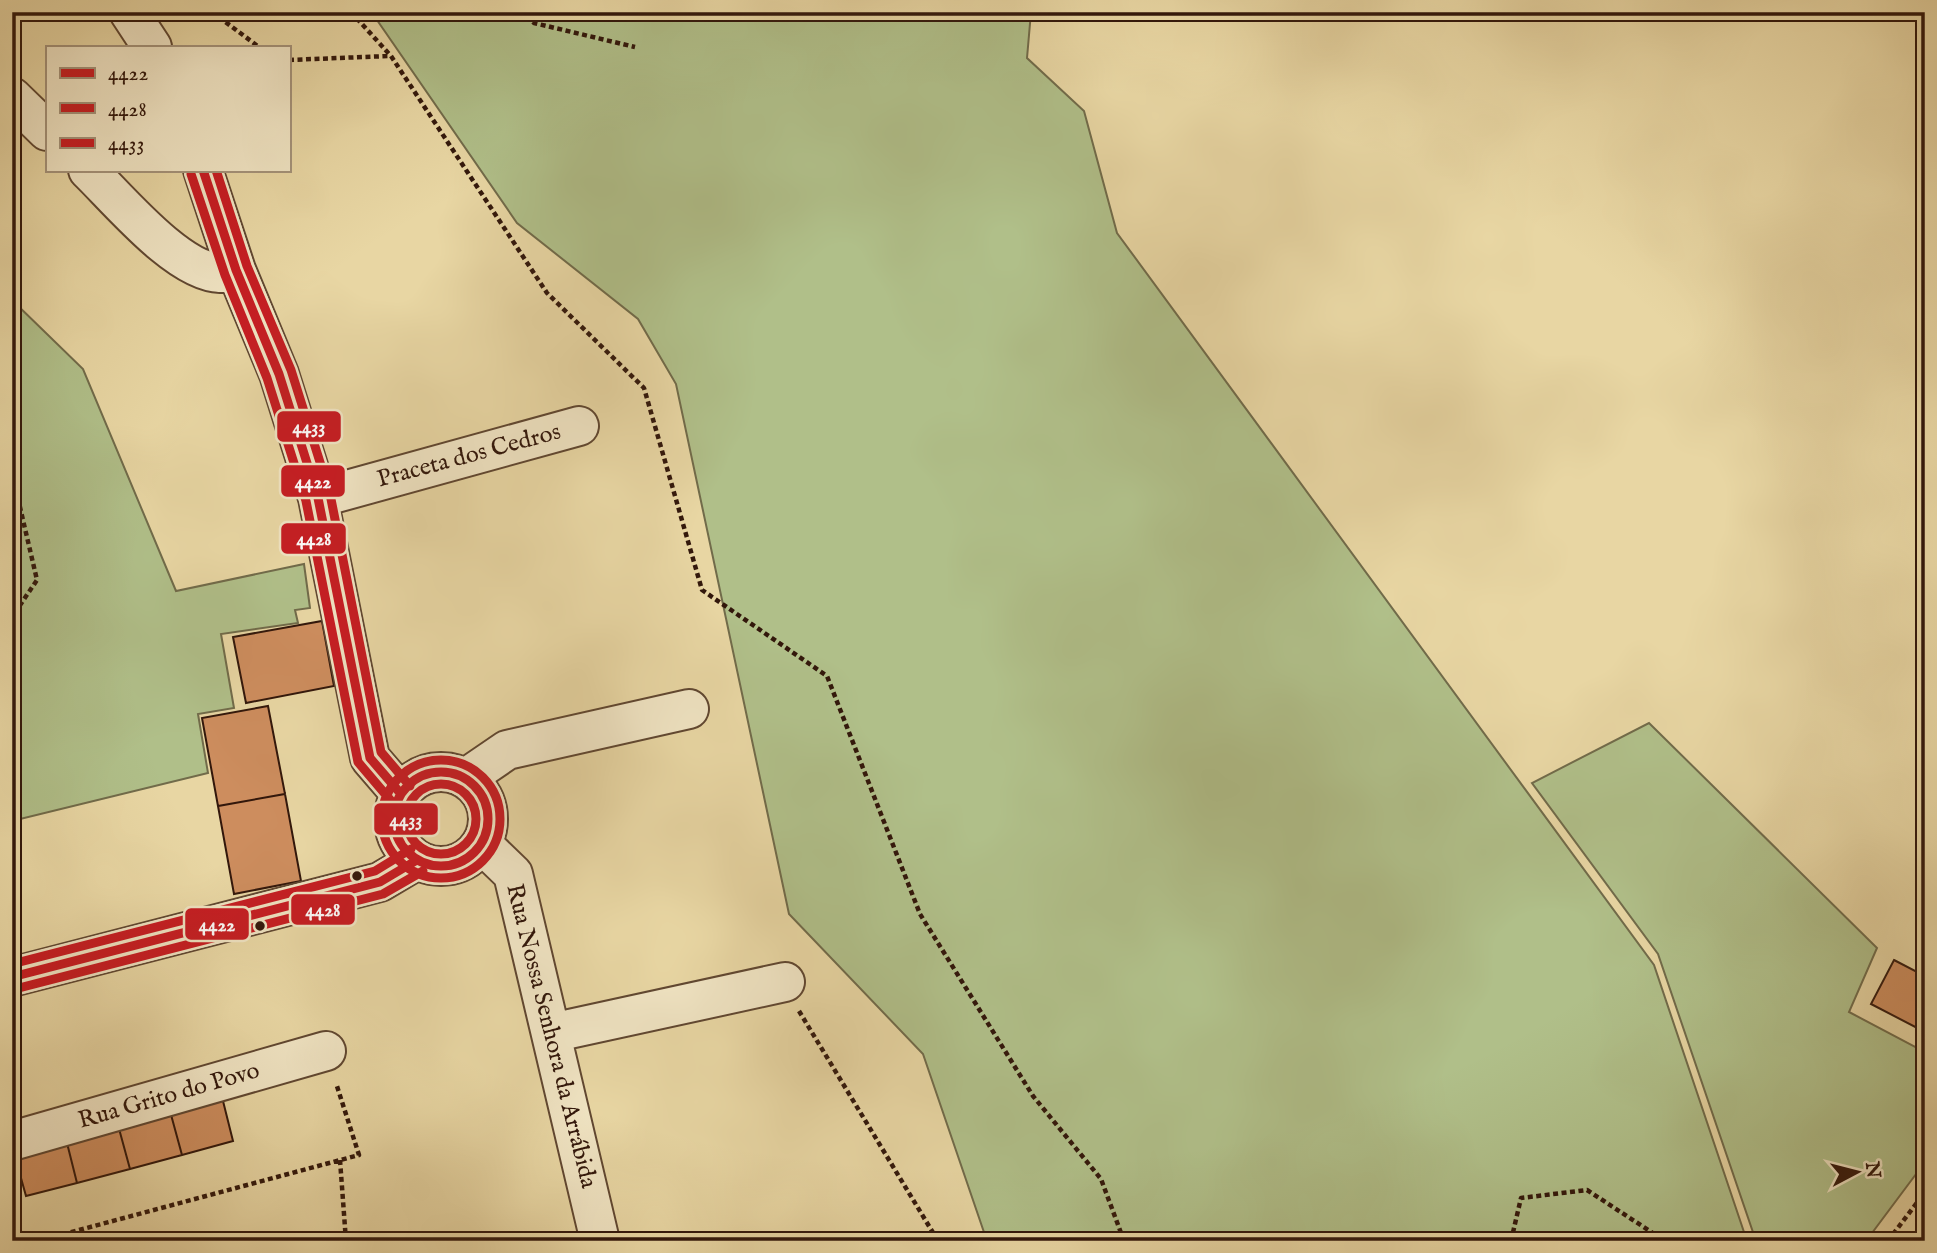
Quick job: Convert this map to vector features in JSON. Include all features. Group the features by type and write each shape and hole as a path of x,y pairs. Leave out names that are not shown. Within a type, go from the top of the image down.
{"street":[{"path":"129,12 151,46"},
{"path":"12,96 46,130"},
{"path":"90,172 176,255 197,268 221,274 236,270"},
{"path":"204,172 236,270 279,374 318,498 370,758 401,794"},
{"name":"Praceta dos Cedros","path":"318,498 579,426"},
{"path":"466,778 507,750 689,709"},
{"path":"430,772 449,772 466,778 480,791 487,808 488,826 482,844 469,857 453,865 434,866 417,860 398,839 394,824 395,809 401,794 413,780 430,772"},
{"name":"Rua Nossa Senhora da Arrábida","path":"482,844 513,874 600,1241"},
{"path":"12,977 380,881 417,860"},
{"path":"551,1033 785,982"},
{"name":"Rua Grito do Povo","path":"12,1141 326,1051"}],"path":[{"path":"212,12 258,46"},
{"path":"351,12 391,56 547,293 644,388 702,590 827,676 920,914 1033,1096 1101,1179 1124,1241"},
{"path":"519,12 534,23 635,47"},
{"path":"290,60 391,56"},
{"path":"12,473 37,580 12,617"},
{"path":"785,982 803,1018 938,1241"},
{"path":"38,1241 359,1155 326,1051"},
{"path":"340,1160 346,1241"},
{"path":"1511,1241 1521,1198 1587,1190 1665,1241"},
{"path":"1888,1241 1925,1192"}],"green space":[{"path":"378,12 1031,12 1027,58 1084,111 1117,233 1654,965 1747,1241 987,1241 923,1054 789,914 676,384 638,319 517,223 377,20"},
{"path":"12,300 83,369 176,591 304,564 310,608 295,610 298,623 221,634 234,708 198,714 208,773 12,821"},
{"path":"1649,723 1877,948 1849,1012 1925,1052 1925,1162 1866,1241 1756,1241 1658,954 1532,783"}],"building":[{"path":"322,621 334,686 246,703 233,637"},
{"path":"268,706 285,794 218,806 202,718"},
{"path":"285,794 301,881 234,894 218,806"},
{"path":"1894,960 1925,976 1925,1032 1871,1004"},
{"path":"222,1097 233,1141 182,1155 170,1111"},
{"path":"170,1111 182,1155 130,1169 118,1125"},
{"path":"118,1125 130,1169 77,1183 66,1139"},
{"path":"66,1139 77,1183 26,1196 14,1153"}],"transit line":[{"name":"4422","path":"204,172 236,270 279,374 318,498 370,758 401,794"},
{"name":"4433","path":"217,172 247,266 291,370 330,494 381,752 410,786"},
{"name":"4428","path":"191,174 225,275 267,378 306,501 358,762 392,802"},
{"name":"4428","path":"441,760 464,764 483,777 496,796 500,819 496,842 483,861 464,874 441,878 418,874 399,861 386,842 382,819 386,796 399,777 418,764 441,760"},
{"name":"4422","path":"441,772 459,776 474,786 484,801 488,819 484,837 474,852 459,862 441,866 423,862 408,852 398,837 394,819 398,801 408,786 423,776 441,772"},
{"name":"4433","path":"441,784 466,794 476,819 466,844 441,854 416,844 406,819 416,794 441,784"},
{"name":"4433","path":"12,964 375,871 411,849"},
{"name":"4422","path":"12,977 380,882 417,860"},
{"name":"4428","path":"15,989 383,894 423,871"}]}
